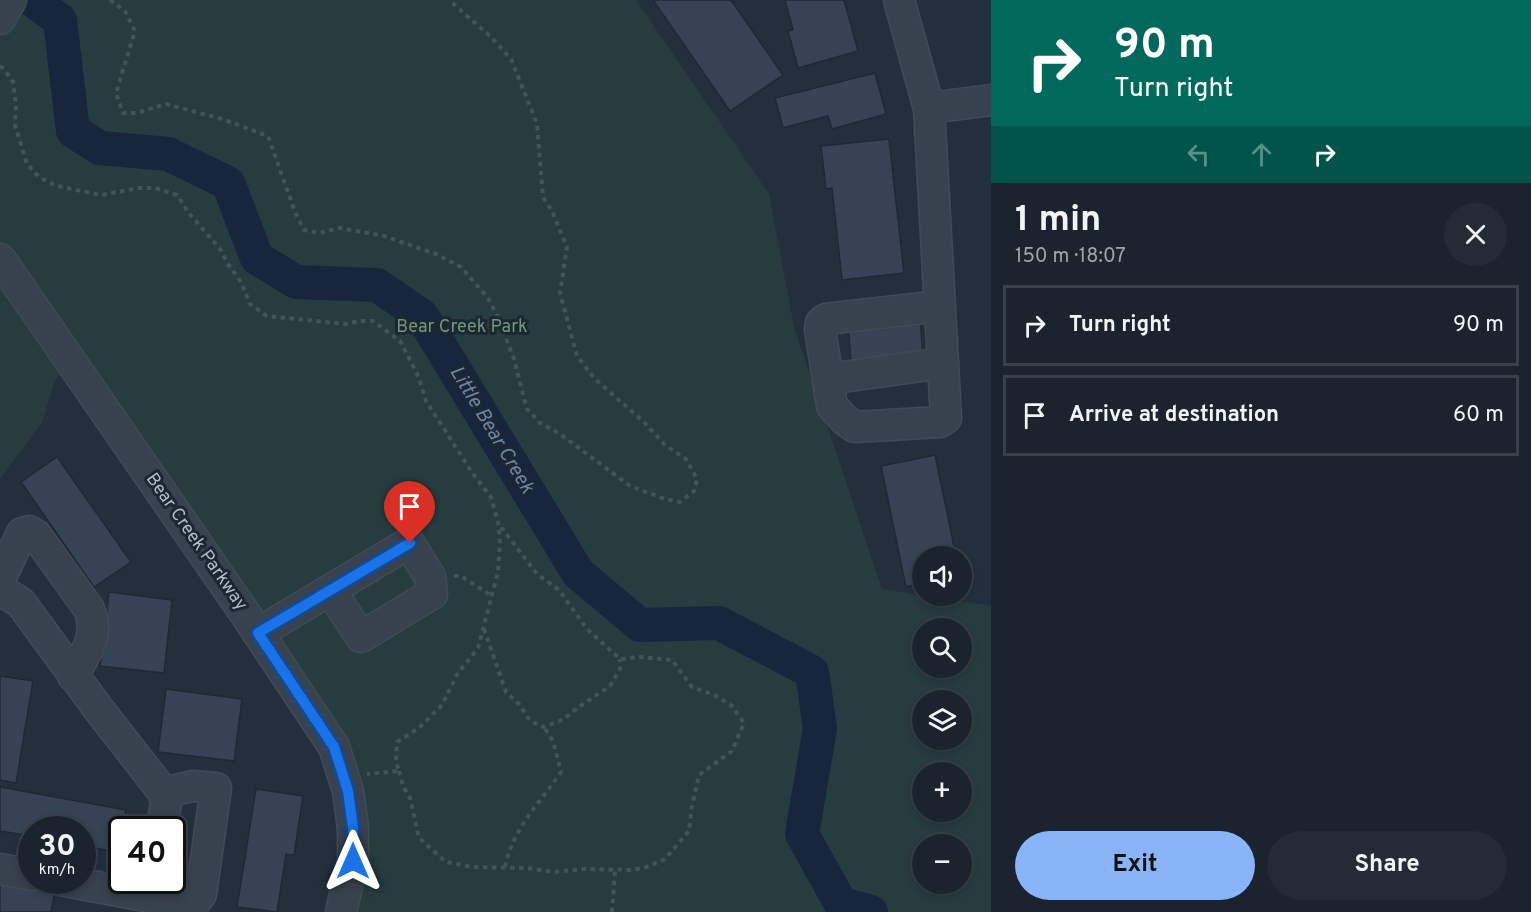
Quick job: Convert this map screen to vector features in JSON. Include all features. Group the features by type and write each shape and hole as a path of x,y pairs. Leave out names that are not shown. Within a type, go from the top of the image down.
{"street":[{"path":"899,0 929,108 940,306 943,363 945,418 940,422 855,427 846,422 832,406 821,323 826,319 940,306"},
{"path":"929,108 991,100"},
{"name":"Bear Creek Parkway","path":"0,259 334,747 344,777 353,828 353,861 341,912"},
{"path":"828,379 943,363"},
{"path":"0,579 22,533 29,531 36,535 93,618 92,642 73,676"},
{"path":"258,633 410,543 430,577 432,594 361,637 331,591"},
{"path":"0,593 7,594 21,603 73,676 164,793 166,804 164,816"},
{"path":"96,887 193,905 201,894 216,788 192,786 164,793"},
{"path":"0,869 18,872"}],"path":[{"path":"110,0 125,12 135,31 116,93 123,113 137,113 166,104 222,119 268,136 295,212 304,230 320,233 340,228 384,236 436,254 461,267 488,298 493,308 514,359 527,409 533,416 630,486 665,499 680,501 694,491 697,479 686,459 665,445 645,423 595,379 577,356 560,293 567,247 552,211 543,197 537,124 511,59 491,37 449,0"},
{"path":"0,66 13,82 16,104 15,124 27,164 40,178 57,186 101,195 139,188 155,188 177,195 188,212 220,249 241,282 250,304 267,316 345,324 373,321 400,341 419,378 426,400 473,474 491,497 498,522 500,543 498,572 478,648 458,673 442,705 418,728 397,742 396,762 403,786 410,798 419,838 446,862 472,867 527,868 553,872 585,869 615,870 644,868 665,859 689,831 699,775 732,751 744,723 731,705 714,695 692,687 672,660 640,657 620,660"},
{"path":"498,522 537,574 559,590 587,629 620,660 620,669 610,686 564,719 544,727"},
{"path":"430,577 461,576 492,596"},
{"path":"484,628 506,692 520,705 530,721 544,727 553,741 561,772 548,792 533,807 510,845 505,868"},
{"path":"344,777 399,771"},
{"path":"612,912 615,870"}],"green space":[{"name":"Bear Creek Park","path":"0,0 636,0 769,194 794,327 882,589 912,594 912,606 972,606 972,603 991,606 991,912 357,912 363,862 360,803 82,354 55,380 42,423 0,479"}],"building":[{"path":"653,0 731,0 783,75 730,111"},
{"path":"785,0 844,0 858,51 798,68 788,31 793,30"},
{"path":"875,73 886,114 832,129 828,116 783,128 775,98"},
{"path":"889,139 904,273 842,280 832,188 826,189 821,146"},
{"path":"920,319 923,356 851,361 848,325"},
{"path":"935,455 954,546 912,546 912,586 906,587 881,466"},
{"path":"57,457 131,562 94,587 21,482"},
{"path":"109,592 172,600 164,673 100,666"},
{"path":"0,676 33,681 16,783 0,780"},
{"path":"166,689 242,699 234,761 158,752"},
{"path":"0,787 126,810 125,816 108,816 108,850 96,848 96,816 18,816 18,834 0,831"},
{"path":"256,789 303,796 294,855 286,854 277,912 237,907"},
{"path":"0,880 18,884 18,894 54,894 51,912 0,912"}],"waterway":[{"name":"Little Bear Creek","path":"32,0 60,20 73,131 100,148 168,154 228,183 257,258 296,282 377,285 422,316 578,573 640,625 719,623 812,672 820,728 802,834 841,904 871,912"}],"route":[{"path":"353,861 353,828 348,791 334,747 258,633 410,543"}]}
